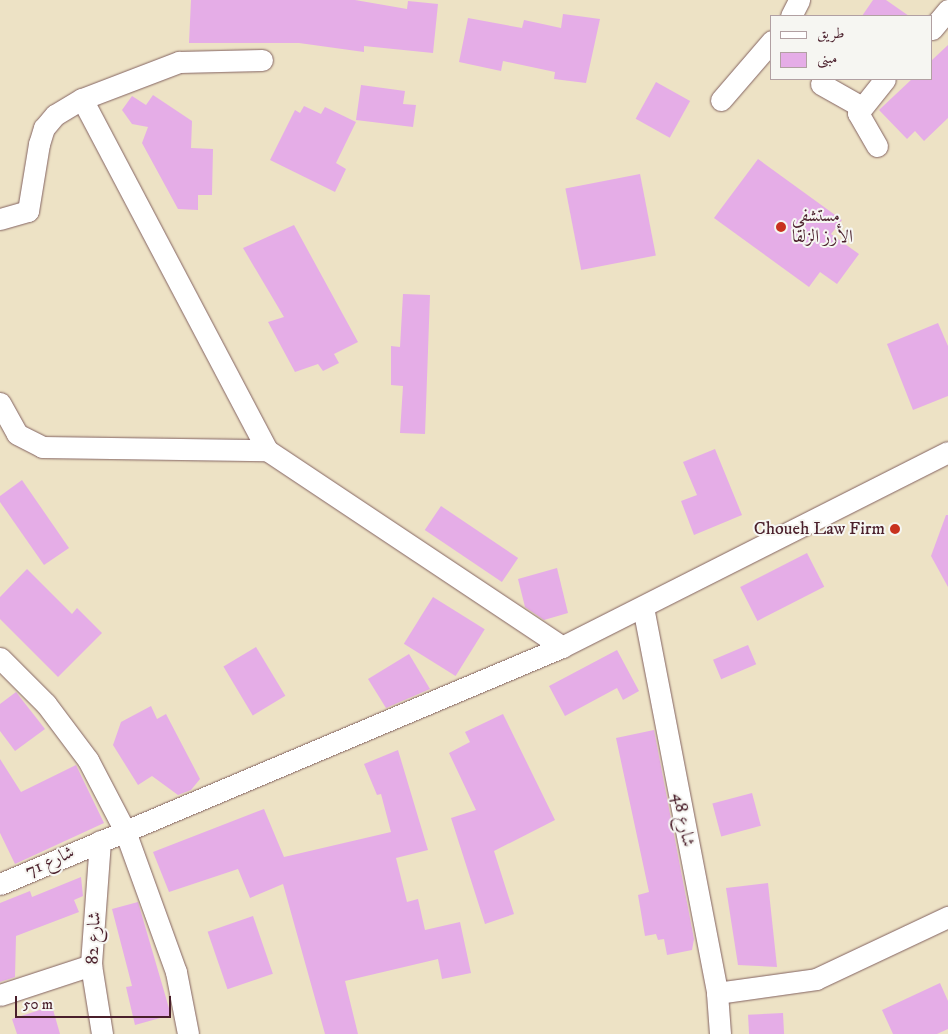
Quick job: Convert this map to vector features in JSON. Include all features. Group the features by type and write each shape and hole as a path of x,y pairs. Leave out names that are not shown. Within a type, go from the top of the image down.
{"street":[{"path":"792,15 799,0"},
{"path":"933,28 948,10"},
{"path":"721,100 770,43"},
{"path":"0,219 28,212 44,128 55,115 82,99 179,62 262,60"},
{"path":"877,146 861,125 860,106 884,80"},
{"path":"821,84 860,106"},
{"path":"82,99 267,450 562,647"},
{"path":"0,403 17,434 42,447 267,450"},
{"name":"شارع 71","path":"0,884 100,840 562,647 948,452"},
{"name":"شارع 48","path":"643,607 717,994 720,1034"},
{"path":"0,658 46,704 88,760 125,831 176,972 188,1034"},
{"name":"شارع 82","path":"100,840 91,965 102,1034"},
{"path":"717,994 816,979 948,917"},
{"path":"0,995 91,965"}],"building":[{"path":"191,0 355,0 407,9 408,1 438,4 433,53 364,46 364,52 299,43 189,43"},
{"path":"873,0 886,0 908,15 863,15"},
{"path":"563,14 600,19 586,83 554,79 555,72 503,61 501,71 459,62 468,18 522,28 524,20 561,28"},
{"path":"948,45 948,118 924,141 915,131 907,139 879,110 911,80 933,80 933,59"},
{"path":"656,82 690,101 670,138 636,119"},
{"path":"361,85 405,91 403,104 416,105 413,127 356,120"},
{"path":"153,95 192,121 191,148 213,149 212,195 198,195 198,210 178,209 142,143 148,127 132,124 122,110 132,96 146,105"},
{"path":"304,106 321,114 325,107 356,122 336,163 346,169 335,192 270,160 295,110 300,113"},
{"name":"مستشفى الأرز الزلقا","path":"758,159 842,220 831,234 859,254 837,284 820,272 809,287 714,218"},
{"path":"640,174 656,255 581,270 565,189"},
{"path":"294,225 358,342 334,354 339,363 323,371 318,364 295,372 268,322 284,317 243,248"},
{"path":"403,294 430,295 425,434 400,433 403,386 391,385 391,346 400,347"},
{"path":"938,323 948,346 948,396 913,410 887,344"},
{"path":"715,449 742,515 694,535 681,501 697,495 683,462"},
{"path":"22,480 69,548 44,565 0,502 0,496"},
{"path":"441,506 518,558 502,582 425,530"},
{"path":"946,515 948,515 948,587 931,556"},
{"path":"807,553 824,587 757,621 740,587"},
{"path":"557,568 568,613 544,620 525,607 518,579"},
{"path":"27,569 72,614 77,608 102,633 58,677 0,619 0,597"},
{"path":"433,597 485,629 456,676 404,644"},
{"path":"748,645 756,664 721,679 713,660"},
{"path":"256,647 285,696 253,715 223,667"},
{"path":"617,650 639,691 623,700 617,688 565,716 549,686"},
{"path":"409,654 430,689 386,708 368,679"},
{"path":"16,692 45,729 15,751 0,731 0,704"},
{"path":"151,706 157,719 166,714 200,779 191,790 178,795 152,776 138,785 113,745 121,722"},
{"path":"503,714 555,820 494,851 514,914 485,924 451,818 476,810 449,753 470,742 465,732"},
{"path":"654,730 694,939 692,950 667,955 664,939 658,940 656,934 645,936 638,895 649,892 616,738"},
{"path":"398,750 428,850 396,858 407,902 418,899 425,930 460,922 471,973 442,979 438,959 345,981 358,1034 325,1034 283,884 250,898 238,869 169,892 153,852 264,809 284,857 391,832 381,794 377,795 364,764"},
{"path":"0,759 21,792 76,765 104,823 15,864 0,833"},
{"path":"752,793 761,826 721,836 712,804"},
{"path":"81,877 83,896 74,900 79,912 16,936 15,977 0,982 0,903 30,891 32,897"},
{"path":"768,883 777,967 738,965 726,888"},
{"path":"138,902 171,1015 135,1025 126,987 132,986 112,909"},
{"path":"253,916 273,974 227,989 208,932"},
{"path":"940,983 948,1001 948,1029 937,1034 893,1034 882,1010"},
{"path":"52,1006 60,1034 17,1034 12,1019"},
{"path":"783,1013 784,1034 749,1034 748,1015"}],"place":[{"name":"مستشفى الأرز الزلقا","path":"781,227"},
{"name":"Choueh Law Firm","path":"895,529"}]}
